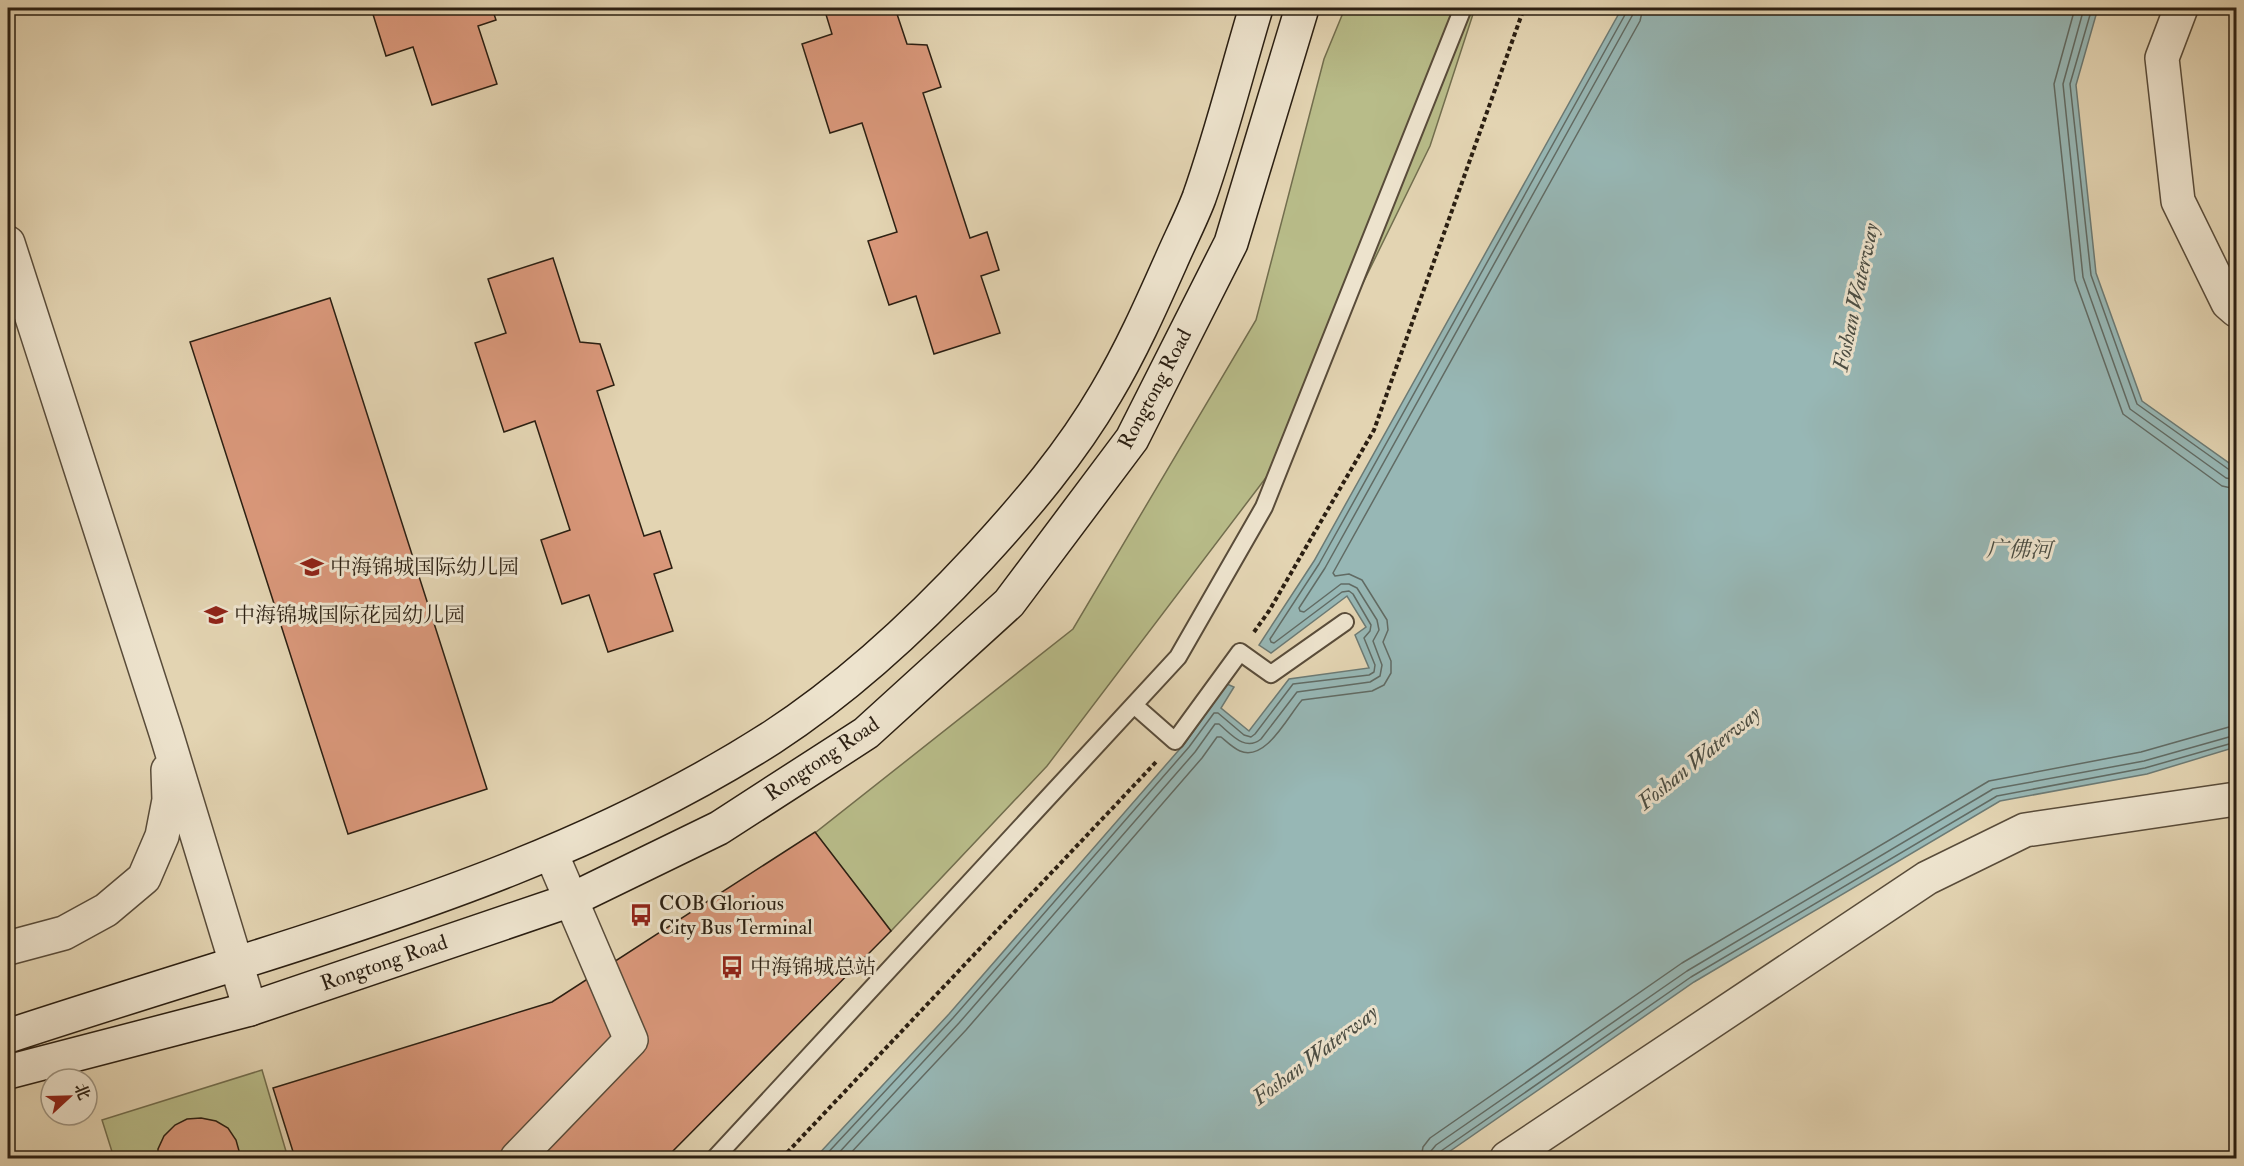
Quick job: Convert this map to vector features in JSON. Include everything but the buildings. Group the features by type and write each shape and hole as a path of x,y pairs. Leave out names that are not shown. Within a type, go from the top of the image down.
{"main road":[{"name":"Rongtong Road","path":"8,1036 377,919 551,853 624,819 718,770 774,736 848,681 930,610 1048,479 1106,394 1148,312 1198,200 1256,8"},
{"name":"Rongtong Road","path":"8,1072 250,1009 571,900 719,828 866,733 1009,603 1132,439 1231,243 1302,8"},
{"path":"2181,8 2162,58 2178,201 2228,303 2236,310"},
{"path":"8,243 166,733 250,1009"},
{"path":"8,948 64,933 106,910 144,878 162,836 169,800 166,733"},
{"path":"1507,1158 1927,878 2025,830 2236,799"},
{"path":"517,1158 631,1040 551,853"}],"lane":[{"path":"715,1158 1178,657 1264,507 1463,8"},
{"path":"1134,705 1176,741 1240,652 1271,674 1344,622"}],"path":[{"path":"1240,652 1269,611 1374,430 1524,8"},
{"path":"782,1158 1176,741"}],"green space":[{"path":"1345,8 1475,8 1430,146 1271,471 1047,766 891,931 815,833 1073,629 1256,320 1324,59"},
{"path":"262,1070 288,1158 114,1158 102,1120"}],"water":[{"path":"1622,8 2098,8 2076,85 2096,273 2142,401 2236,468 2236,747 2147,774 2000,801 1694,982 1440,1158 815,1158 949,1014 1185,743 1227,684 1234,687 1221,708 1249,731 1289,679 1369,668 1355,635 1366,627 1347,596 1271,653 1259,645 1314,561"}],"place":[{"name":"中海锦城国际幼儿园","path":"312,567"},
{"name":"中海锦城国际花园幼儿园","path":"216,615"},
{"name":"COB Glorious City Bus Terminal","path":"641,915"},
{"name":"中海锦城总站","path":"732,967"}],"water label":[{"name":"Foshan Waterway","path":"1856,297"},
{"name":"广佛河","path":"2019,550"},
{"name":"Foshan Waterway","path":"1699,758"},
{"name":"Foshan Waterway","path":"1315,1055"}]}
